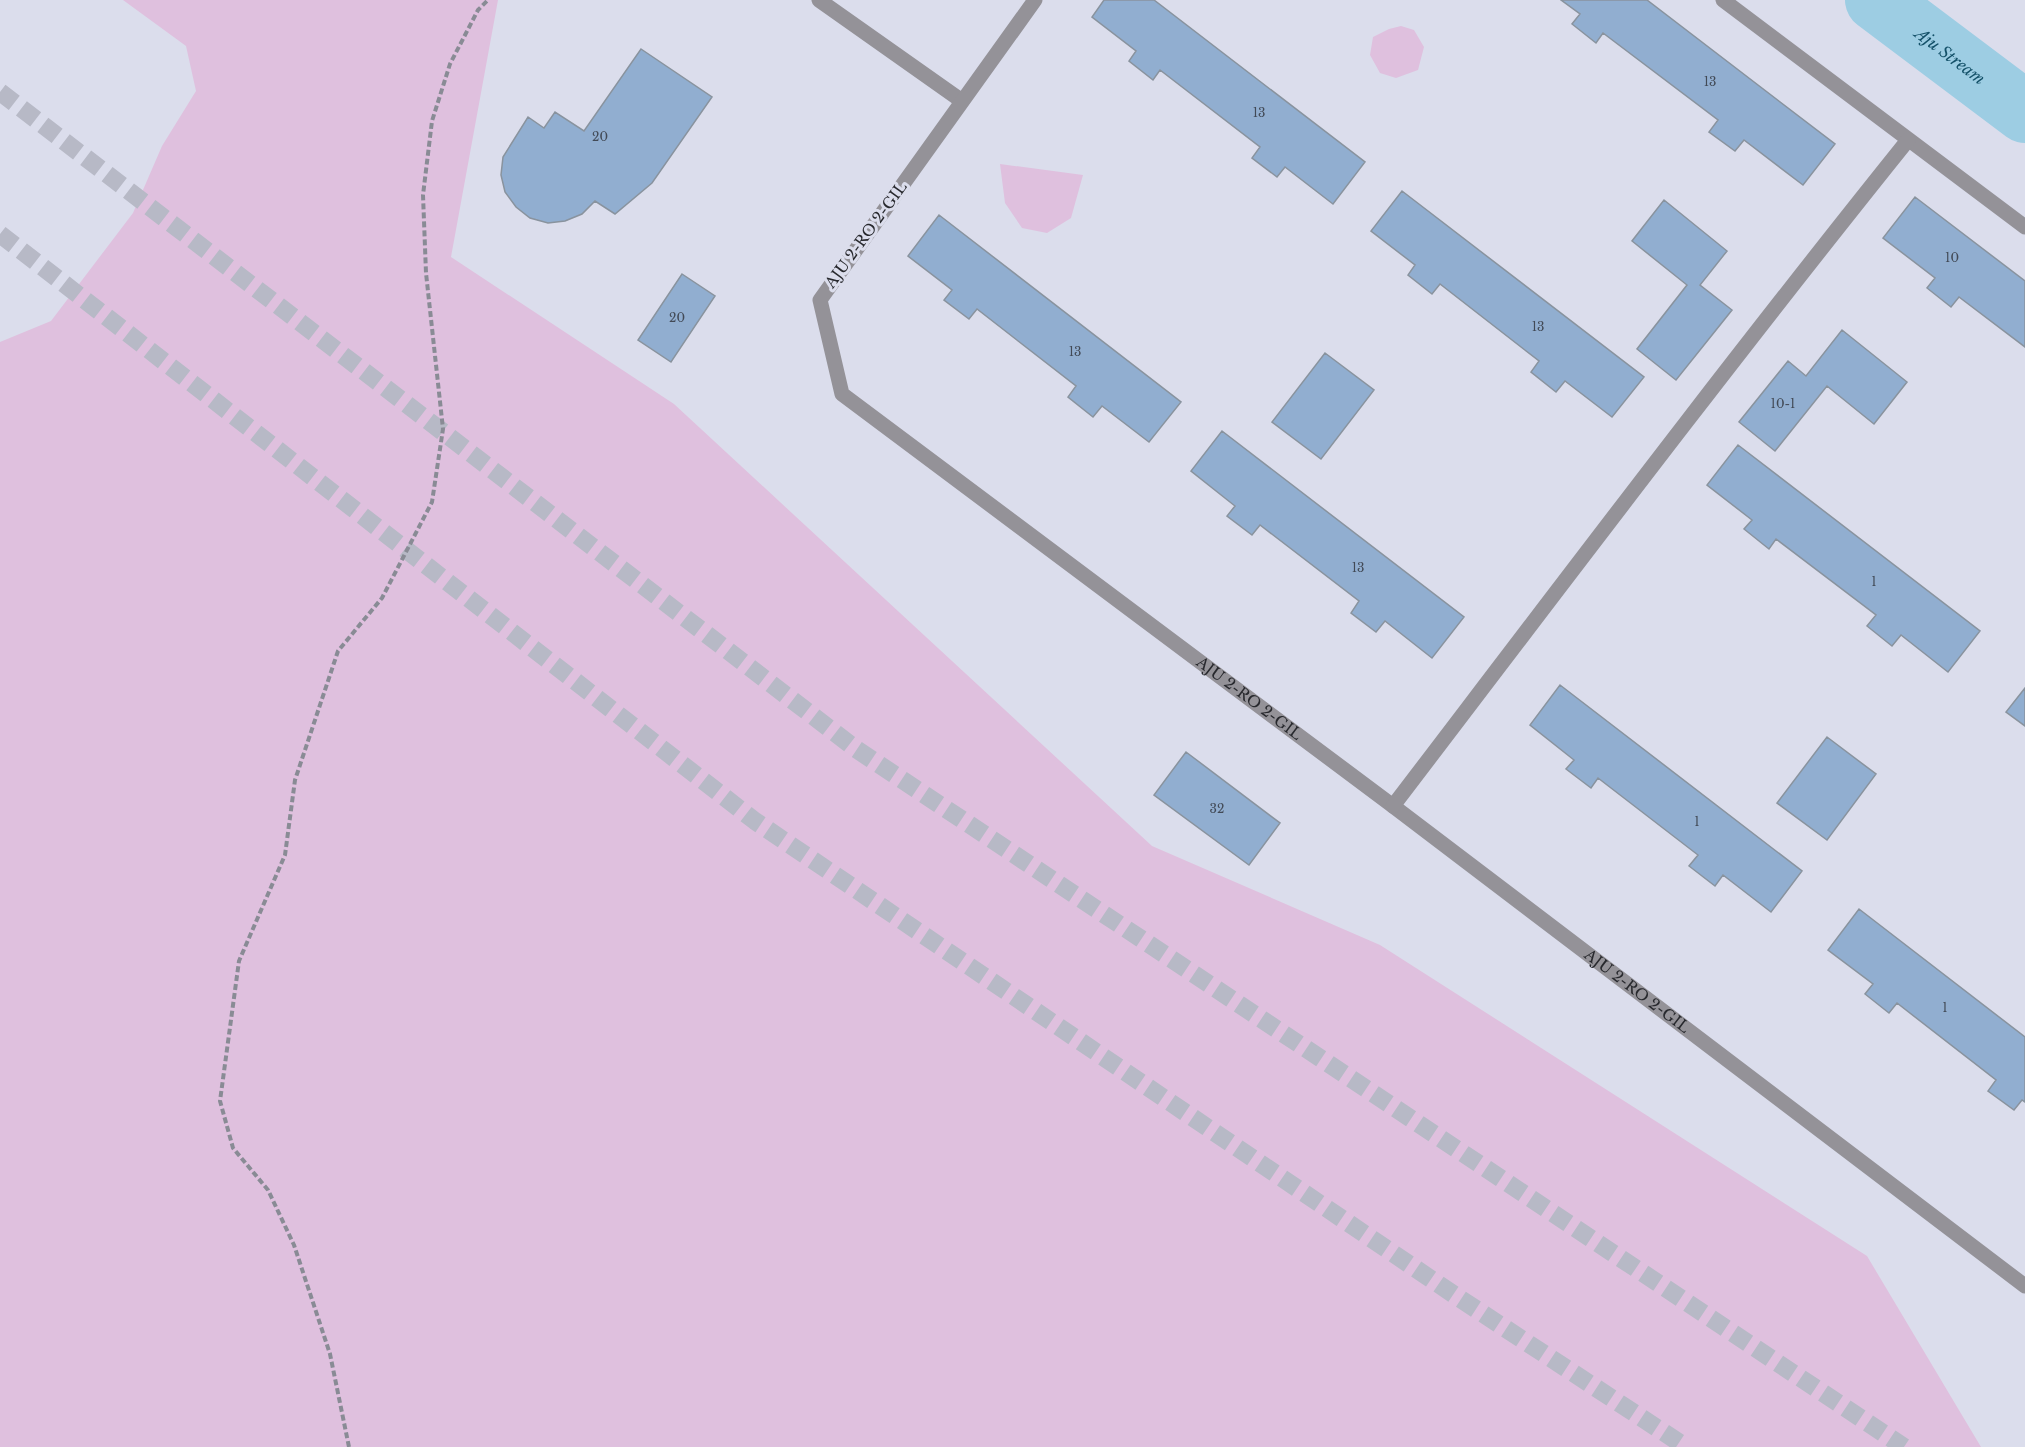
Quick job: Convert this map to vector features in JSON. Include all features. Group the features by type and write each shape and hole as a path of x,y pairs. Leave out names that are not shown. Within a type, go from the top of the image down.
{"street":[{"path":"819,0 962,101"},
{"name":"AJU 2-RO 2-GIL","path":"1035,0 820,300 842,394 1393,806 2025,1286"},
{"path":"1723,0 2025,228"},
{"path":"1393,806 1668,446 1908,140"}],"path":[{"path":"349,1447 330,1354 294,1245 268,1190 233,1148 220,1101 239,960 285,855 295,780 338,651 382,598 432,502 443,429 426,273 423,195 432,121 450,64 478,10 488,0"}],"shaded area":[{"path":"123,0 498,0 451,257 674,404 1152,846 1380,945 1867,1256 1981,1447 0,1447 0,342 51,321 133,213 162,146 196,91 186,46"},
{"path":"1401,26 1414,30 1424,47 1418,70 1396,78 1380,73 1370,55 1373,37"},
{"path":"1000,164 1083,175 1071,218 1047,233 1022,228 1005,203"}],"building":[{"path":"1104,0 1154,0 1365,162 1333,204 1285,167 1277,177 1252,158 1260,147 1160,70 1153,80 1129,61 1136,51 1092,17"},
{"path":"1561,0 1647,0 1835,144 1803,185 1744,140 1735,151 1709,132 1718,120 1603,33 1596,43 1572,24 1580,14"},
{"path":"641,49 712,97 652,183 615,214 595,201 582,214 565,221 548,223 530,218 516,207 505,192 501,175 503,157 528,117 544,128 555,112 584,131"},
{"path":"1402,191 1644,377 1612,417 1565,381 1556,392 1531,372 1539,361 1440,284 1432,294 1408,275 1415,265 1371,231"},
{"path":"1915,197 2025,281 2025,347 1959,297 1951,307 1927,288 1935,278 1883,238"},
{"path":"1664,200 1727,251 1700,285 1732,310 1676,380 1637,349 1687,285 1632,241"},
{"path":"939,215 1181,402 1149,442 1102,406 1093,417 1068,397 1076,386 977,309 969,319 944,300 952,290 908,256"},
{"path":"682,274 715,296 671,362 638,340"},
{"path":"1842,330 1907,382 1874,424 1827,386 1775,451 1739,422 1788,361 1806,376"},
{"path":"1325,353 1374,390 1321,459 1272,422"},
{"path":"1222,431 1464,617 1432,658 1385,621 1376,632 1351,613 1359,601 1260,525 1252,535 1227,516 1235,506 1191,471"},
{"path":"1738,445 1980,631 1948,672 1901,635 1892,646 1867,626 1876,615 1776,539 1769,549 1744,529 1752,520 1707,485"},
{"path":"1560,685 1802,871 1771,912 1723,875 1715,886 1689,866 1698,855 1598,778 1591,788 1566,769 1574,760 1530,725"},
{"path":"2025,688 2025,726 2006,712"},
{"path":"1827,737 1876,774 1827,840 1777,803"},
{"path":"1186,752 1280,823 1249,865 1154,795"},
{"path":"1859,909 2025,1037 2025,1102 2022,1100 2014,1110 1988,1091 1996,1080 1897,1003 1889,1013 1865,994 1873,984 1828,950"}],"waterway":[{"name":"Aju Stream","path":"1876,0 2025,112"}],"tunnel":[{"path":"0,92 856,749 1904,1447"},
{"path":"0,234 755,821 1459,1298 1686,1447"}]}
